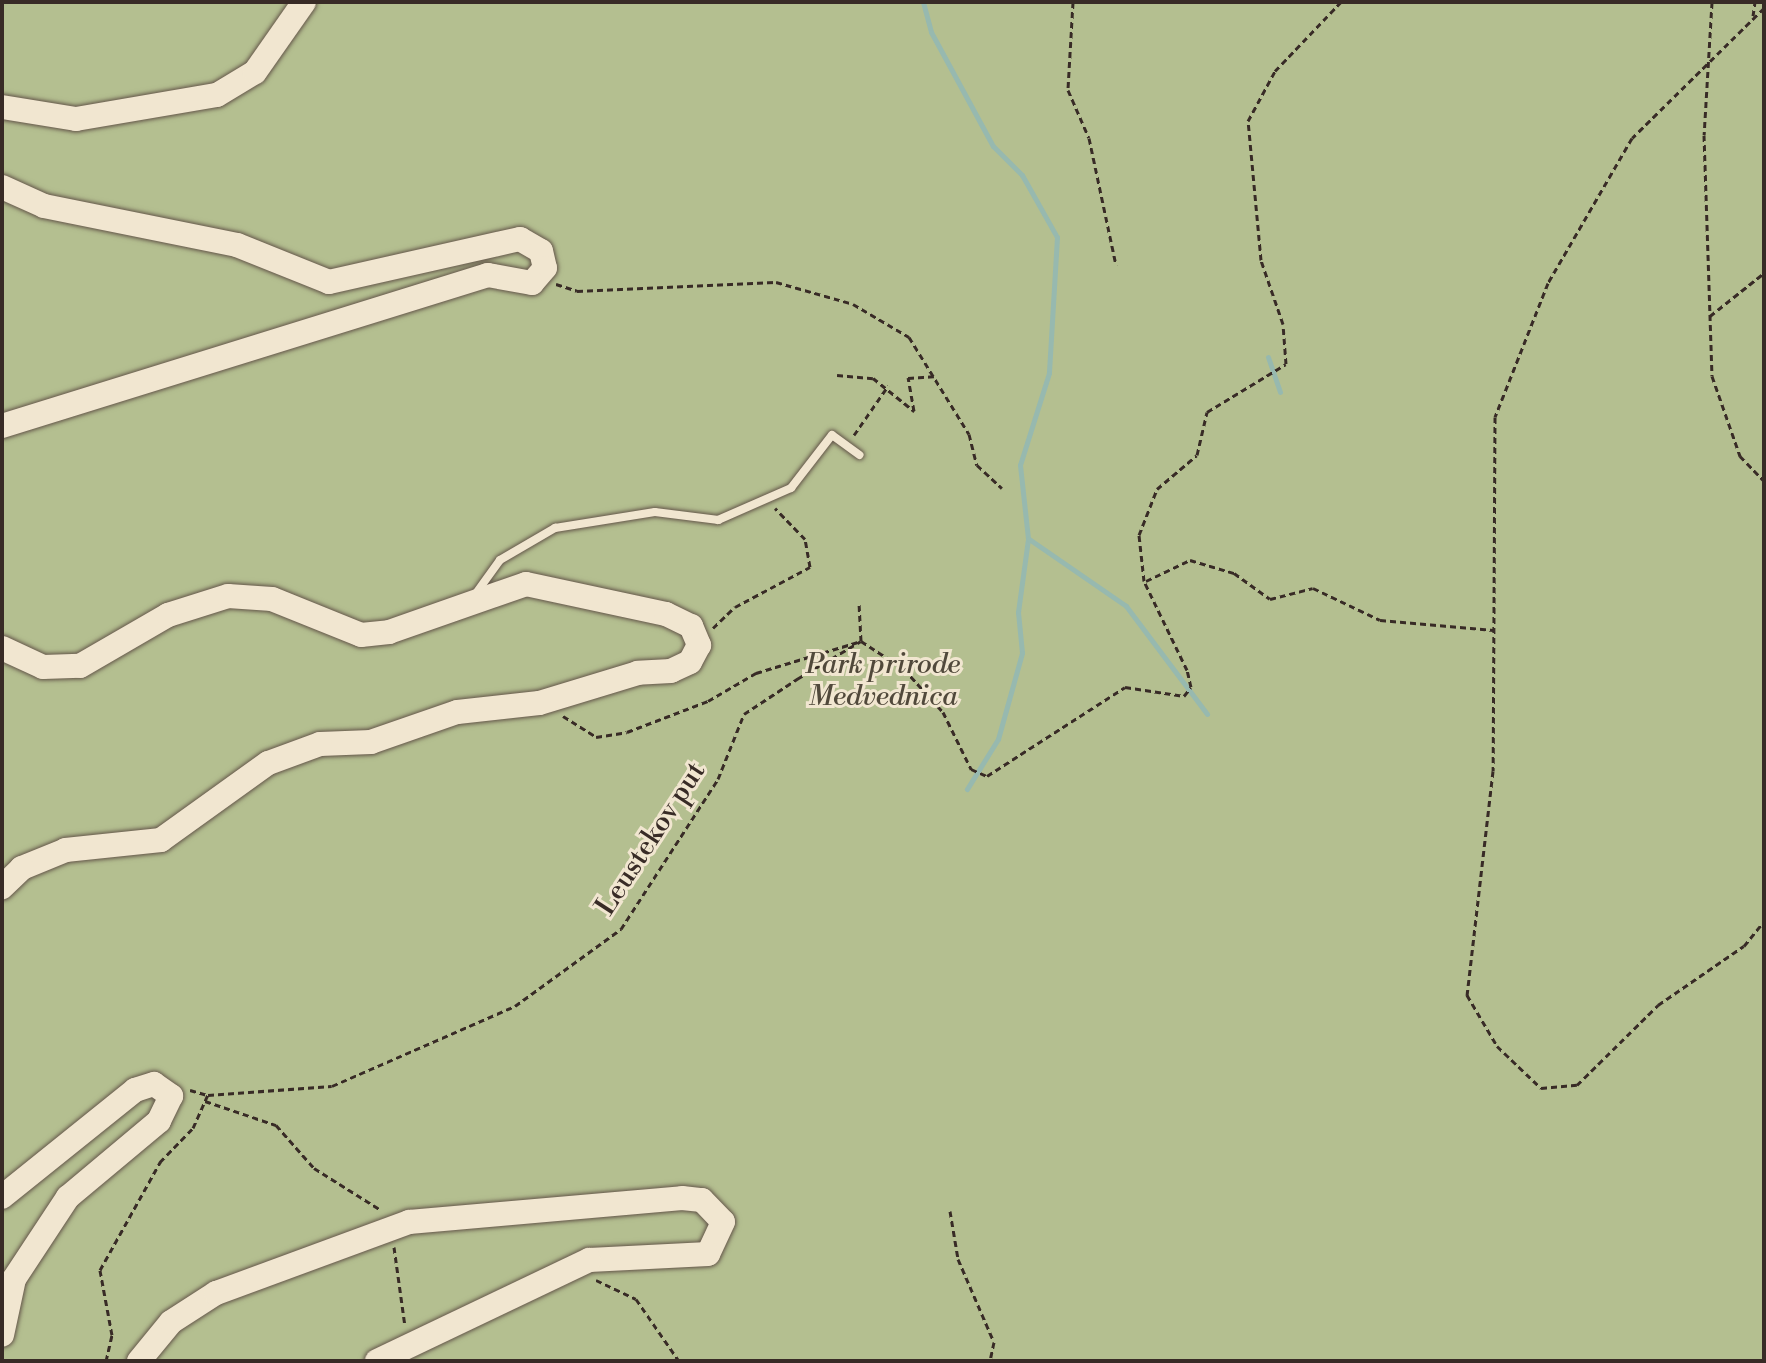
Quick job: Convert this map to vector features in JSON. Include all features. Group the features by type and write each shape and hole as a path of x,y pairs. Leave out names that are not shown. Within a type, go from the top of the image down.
{"main road":[{"path":"2,107 76,119 217,95 255,72 304,2"},
{"path":"2,187 44,206 237,245 329,282 520,239 541,251 541,279 488,275 2,426"},
{"path":"2,648 43,667 80,666 168,615 228,596 272,599 361,635 411,627 505,588 556,586 666,614 691,626 699,641 681,668 556,698 457,712 371,742 320,744 268,763 161,840 66,850 22,868 2,887"},
{"path":"2,1197 135,1090 154,1084 171,1096 159,1121 68,1197 14,1279 2,1335"},
{"path":"139,1361 171,1322 216,1293 391,1230 462,1212 682,1198 702,1200 723,1222 708,1254 609,1255 562,1271 377,1361"}],"lane":[{"path":"468,603 500,560 555,528 655,512 718,520 769,498 808,472 832,435 850,441 860,455"}],"path":[{"path":"1073,2 1068,90 1089,138 1116,265"},
{"path":"861,641 904,669 943,712 971,769 987,776 1125,687 1184,696 1191,687 1144,581 1139,535 1157,489 1197,455 1207,412 1279,373 1286,364 1283,324 1261,260 1248,121 1275,71 1341,2"},
{"path":"1712,2 1714,53 1704,135 1710,316 1716,388 1740,456 1764,481"},
{"path":"1753,16 1755,2"},
{"path":"1764,8 1714,53 1632,138 1548,283 1495,417 1493,771 1467,995 1497,1046 1541,1088 1577,1085 1658,1005 1744,946 1764,921"},
{"path":"1710,316 1764,273"},
{"path":"541,279 577,291 776,282 853,304 909,337 969,434 977,465 1002,488"},
{"path":"837,375 888,386 914,411 908,378 934,376"},
{"path":"850,441 888,386"},
{"path":"699,641 735,607 810,567 805,539 769,498"},
{"path":"1144,581 1190,560 1234,573 1270,599 1313,588 1380,620 1494,630"},
{"path":"859,603 861,641"},
{"path":"556,698 573,727 596,737 627,732 708,701 756,673 861,641"},
{"name":"Leustekov put","path":"205,1101 211,1092 332,1086 515,1006 621,929 718,779 744,714 861,641"},
{"path":"106,1361 112,1335 100,1270 160,1162 193,1128 205,1101 276,1125 314,1168 382,1211 391,1230 407,1308 401,1347"},
{"path":"950,1211 958,1259 994,1342 990,1361"},
{"path":"562,1271 636,1299 679,1361"}],"green space":[{"name":"Park prirode Medvednica","path":"2,2 1764,2 1764,1361 2,1361"}],"waterway":[{"path":"923,2 931,32 993,146 1022,175 1057,237 1049,373 1020,465 1028,539 1018,612 1022,653 998,739 967,789"},
{"path":"1268,357 1280,392"},
{"path":"1029,539 1126,606 1207,714"}]}
